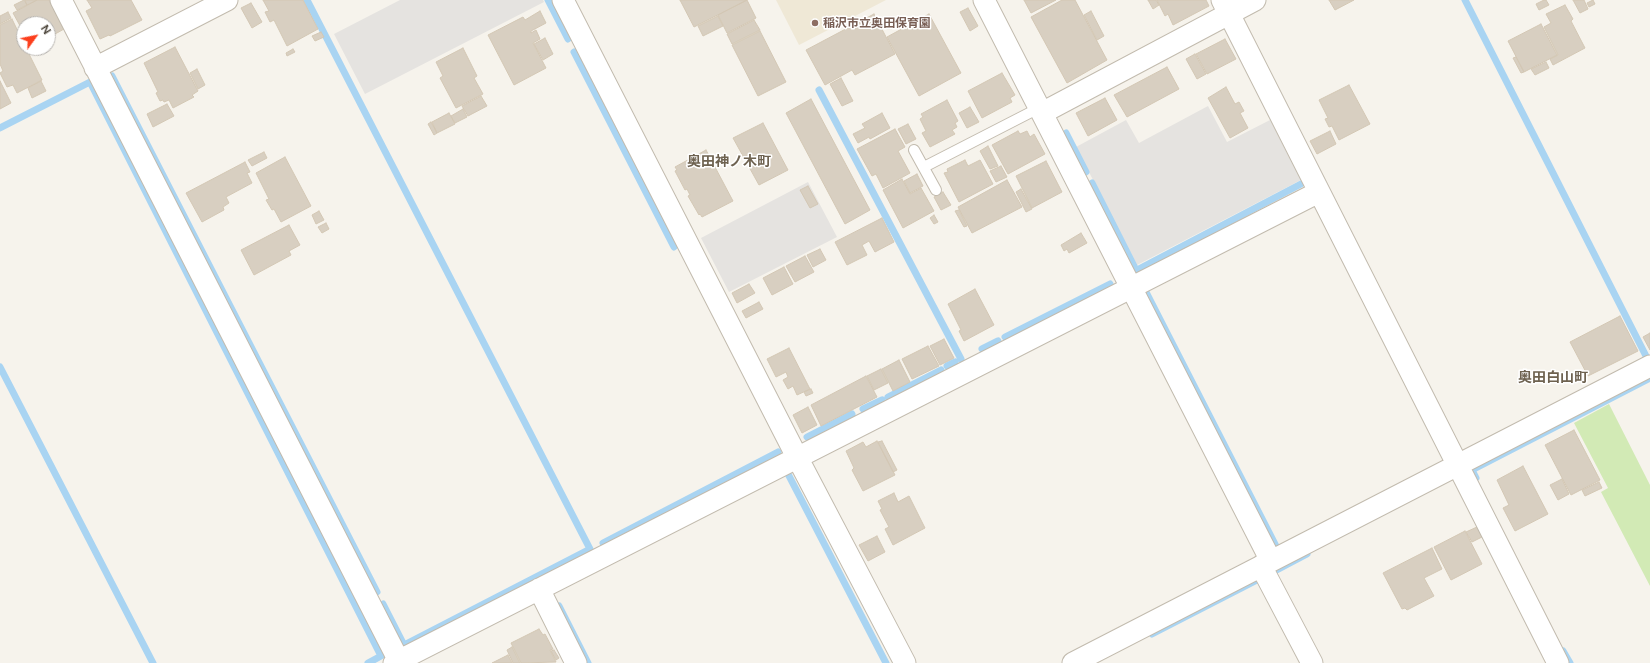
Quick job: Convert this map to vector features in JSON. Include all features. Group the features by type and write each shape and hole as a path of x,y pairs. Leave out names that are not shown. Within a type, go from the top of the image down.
{"street":[{"path":"61,0 396,662 1319,192"},
{"path":"95,68 227,0"},
{"path":"563,0 797,457 905,663"},
{"path":"984,0 1131,287 1266,563 1312,663"},
{"path":"1040,110 1226,7 1255,0"},
{"path":"1226,7 1558,663"},
{"path":"1073,663 1650,366"},
{"path":"539,589 576,663"}],"lane":[{"path":"924,167 1040,110"},
{"path":"914,150 936,190"}],"shaded area":[{"path":"400,0 543,0 544,2 365,94 334,34"},
{"name":"稲沢市立奥田保育園","path":"776,0 886,0 799,45"},
{"path":"1208,106 1227,142 1270,120 1301,180 1137,265 1076,147 1126,120 1139,143"},
{"path":"808,182 837,237 729,292 701,238"}],"green space":[{"path":"1609,404 1650,485 1650,586 1601,492 1608,488 1574,423"}],"building":[{"path":"24,0 27,5 17,10 14,5"},
{"path":"25,0 37,0 27,5"},
{"path":"37,0 49,0 64,29 56,34 56,16 16,16 16,18 13,13"},
{"path":"87,0 131,0 142,20 110,36 109,35 100,39 86,11 92,8"},
{"path":"263,0 303,0 318,29 287,46 274,20 270,22 265,12 269,11"},
{"path":"680,0 747,0 694,27"},
{"path":"747,0 756,18 727,33 718,15"},
{"path":"1024,0 1056,0 1031,13"},
{"path":"1062,0 1075,0 1107,60 1067,83 1031,17"},
{"path":"1148,0 1156,0 1159,5 1153,9"},
{"path":"1157,0 1206,0 1209,6 1173,25 1168,14 1165,16"},
{"path":"1329,0 1354,0 1335,10"},
{"path":"1546,0 1549,5 1539,10 1536,4"},
{"path":"1573,0 1584,0 1588,9 1580,13"},
{"path":"1593,0 1595,4 1589,7 1587,3"},
{"path":"251,3 262,22 252,28 241,8"},
{"path":"1565,5 1573,19 1571,21 1585,48 1553,65 1550,59 1558,55 1544,27 1551,23 1546,14"},
{"path":"968,8 978,26 970,31 960,12"},
{"path":"540,11 546,23 531,31 531,33 536,30 540,39 533,43 546,68 514,85 488,35 523,17 525,20"},
{"path":"1091,11 1104,36 1097,40 1084,15"},
{"path":"8,12 11,18 0,24 0,16"},
{"path":"874,14 895,54 855,75 852,70 825,85 806,50"},
{"path":"929,14 961,73 919,96 887,37"},
{"path":"718,16 723,26 703,36 698,26"},
{"path":"12,19 16,27 16,56 30,56 42,80 17,93 13,85 7,87 0,73 3,71 0,64 0,25"},
{"path":"754,20 760,30 732,44 727,34"},
{"path":"1541,24 1557,55 1524,72 1508,41"},
{"path":"760,31 786,82 758,96 732,45"},
{"path":"321,32 324,37 315,41 312,36"},
{"path":"545,38 553,54 543,60 534,44"},
{"path":"1225,39 1236,59 1207,74 1196,54"},
{"path":"175,47 198,91 192,95 194,97 173,108 169,100 164,102 163,100 160,101 156,93 158,92 144,63"},
{"path":"463,48 477,76 474,78 483,94 456,108 440,78 443,76 436,62"},
{"path":"293,49 295,52 287,56 286,53"},
{"path":"1195,54 1206,74 1197,79 1186,59"},
{"path":"1516,57 1524,72 1521,73 1513,58"},
{"path":"1546,62 1549,68 1535,75 1531,69"},
{"path":"1167,67 1179,89 1127,117 1114,95"},
{"path":"197,69 205,85 198,89 190,73"},
{"path":"1002,73 1015,95 1010,98 1012,102 982,118 968,91"},
{"path":"841,78 853,101 842,106 830,84"},
{"path":"0,81 11,103 0,109"},
{"path":"41,81 46,91 32,98 28,88"},
{"path":"1349,85 1370,124 1339,140 1332,126 1329,127 1325,119 1328,118 1319,100"},
{"path":"1226,87 1235,104 1239,102 1244,111 1240,113 1248,128 1230,138 1208,98"},
{"path":"481,96 487,106 468,116 462,106"},
{"path":"1105,98 1117,120 1088,136 1076,113"},
{"path":"811,99 870,210 845,224 786,113"},
{"path":"947,100 958,121 955,123 957,127 952,130 955,134 930,147 922,133 926,131 920,119 923,117 921,114"},
{"path":"167,104 174,116 153,127 147,114"},
{"path":"970,107 979,122 967,128 959,113"},
{"path":"463,109 467,117 455,123 451,116"},
{"path":"449,113 455,124 437,133 432,122"},
{"path":"882,113 890,128 870,139 869,137 858,143 853,134 865,128 862,124"},
{"path":"431,122 437,133 434,135 428,124"},
{"path":"763,123 788,170 759,185 733,138"},
{"path":"908,124 916,139 906,144 898,129"},
{"path":"895,129 905,147 898,151 910,173 883,188 876,174 872,176 857,149"},
{"path":"1018,131 1020,134 1027,131 1030,137 1034,134 1045,154 1008,174 992,145"},
{"path":"1330,131 1336,144 1317,154 1310,141"},
{"path":"988,146 998,166 990,169 980,151"},
{"path":"706,150 733,201 702,217 700,214 699,215 688,196 690,195 687,189 685,190 675,171 677,170 675,167"},
{"path":"264,152 267,158 252,166 248,160"},
{"path":"285,157 311,206 281,222 274,209 272,210 266,200 269,199 256,173"},
{"path":"965,160 968,166 980,160 993,184 959,202 944,173 948,172 947,169"},
{"path":"1046,161 1062,192 1032,208 1016,176"},
{"path":"245,162 250,172 247,173 252,183 226,197 229,203 223,207 224,210 202,222 186,193"},
{"path":"1001,166 1007,177 996,182 990,171"},
{"path":"917,174 923,186 910,193 904,181"},
{"path":"902,179 910,194 921,188 934,211 903,228 883,190"},
{"path":"1007,180 1022,207 972,233 958,207"},
{"path":"808,186 818,204 810,208 800,190"},
{"path":"1021,189 1032,209 1026,212 1016,192"},
{"path":"943,192 951,205 941,210 934,197"},
{"path":"959,210 967,226 964,227 955,211"},
{"path":"319,211 324,220 316,224 312,215"},
{"path":"934,215 938,222 934,224 930,218"},
{"path":"882,218 894,242 875,252 869,241 862,245 867,255 847,265 835,242"},
{"path":"326,223 329,229 322,233 318,227"},
{"path":"289,225 300,245 289,251 291,255 254,275 241,250"},
{"path":"1081,233 1087,243 1069,253 1067,249 1064,251 1061,245"},
{"path":"820,249 826,260 813,267 807,255"},
{"path":"805,256 814,272 795,282 786,266"},
{"path":"784,267 793,284 772,295 763,278"},
{"path":"749,284 755,293 737,303 732,293"},
{"path":"975,289 994,325 964,341 959,331 961,330 948,304"},
{"path":"759,302 763,309 746,318 742,311"},
{"path":"1620,316 1638,351 1588,376 1570,342"},
{"path":"1650,333 1650,350 1643,337"},
{"path":"944,339 954,358 940,365 930,346"},
{"path":"928,346 939,366 912,379 902,359"},
{"path":"789,348 810,389 797,395 793,386 788,389 783,380 788,377 786,372 776,377 767,359"},
{"path":"899,360 910,382 893,391 882,369"},
{"path":"881,369 888,383 874,390 867,376"},
{"path":"866,376 877,397 821,426 811,405"},
{"path":"811,389 813,393 806,396 804,392"},
{"path":"808,407 817,425 802,433 793,415"},
{"path":"1574,430 1600,480 1571,495 1545,445"},
{"path":"877,441 895,475 863,491 852,470 854,468 846,451 863,442 866,447"},
{"path":"882,441 897,470 893,472 878,442"},
{"path":"1523,466 1548,514 1515,531 1503,508 1509,505 1497,480"},
{"path":"1562,479 1569,494 1558,500 1550,485"},
{"path":"1599,482 1602,488 1585,496 1582,490"},
{"path":"894,493 898,502 909,496 925,528 893,545 885,529 889,527 880,510 882,509 878,501"},
{"path":"1477,527 1482,537 1472,542 1466,532"},
{"path":"1465,531 1482,564 1451,580 1434,547"},
{"path":"877,536 885,552 868,561 859,545"},
{"path":"1432,548 1442,569 1424,578 1434,596 1407,610 1405,608 1402,609 1383,573"},
{"path":"539,629 543,635 545,634 553,649 550,650 556,662 521,663 511,643"},
{"path":"512,647 520,663 513,663 507,650"},
{"path":"554,650 559,658 556,660 551,651"},
{"path":"508,655 512,663 492,663"}],"waterway":[{"path":"307,0 590,549 404,645 383,604"},
{"path":"548,0 568,39"},
{"path":"1465,0 1646,356"},
{"path":"574,52 674,247"},
{"path":"112,76 377,592"},
{"path":"0,128 90,82 381,656 368,663"},
{"path":"819,90 961,359"},
{"path":"1066,133 1086,172"},
{"path":"1092,183 1136,270"},
{"path":"1135,271 1301,184"},
{"path":"1005,337 1110,284"},
{"path":"1146,292 1277,548"},
{"path":"982,349 998,341"},
{"path":"947,366 955,362"},
{"path":"0,367 153,663"},
{"path":"888,397 941,370"},
{"path":"1476,478 1472,470 1650,378"},
{"path":"863,409 882,400"},
{"path":"807,437 852,414"},
{"path":"603,543 778,452"},
{"path":"787,472 886,663"},
{"path":"1271,573 1307,554"},
{"path":"1152,634 1261,578"},
{"path":"559,606 588,663"},
{"path":"1563,651 1570,663"}],"place":[{"name":"稲沢市立奥田保育園","path":"815,23"}],"district":[{"name":"奥田神ノ木町","path":"729,162"},
{"name":"奥田白山町","path":"1553,378"}]}
